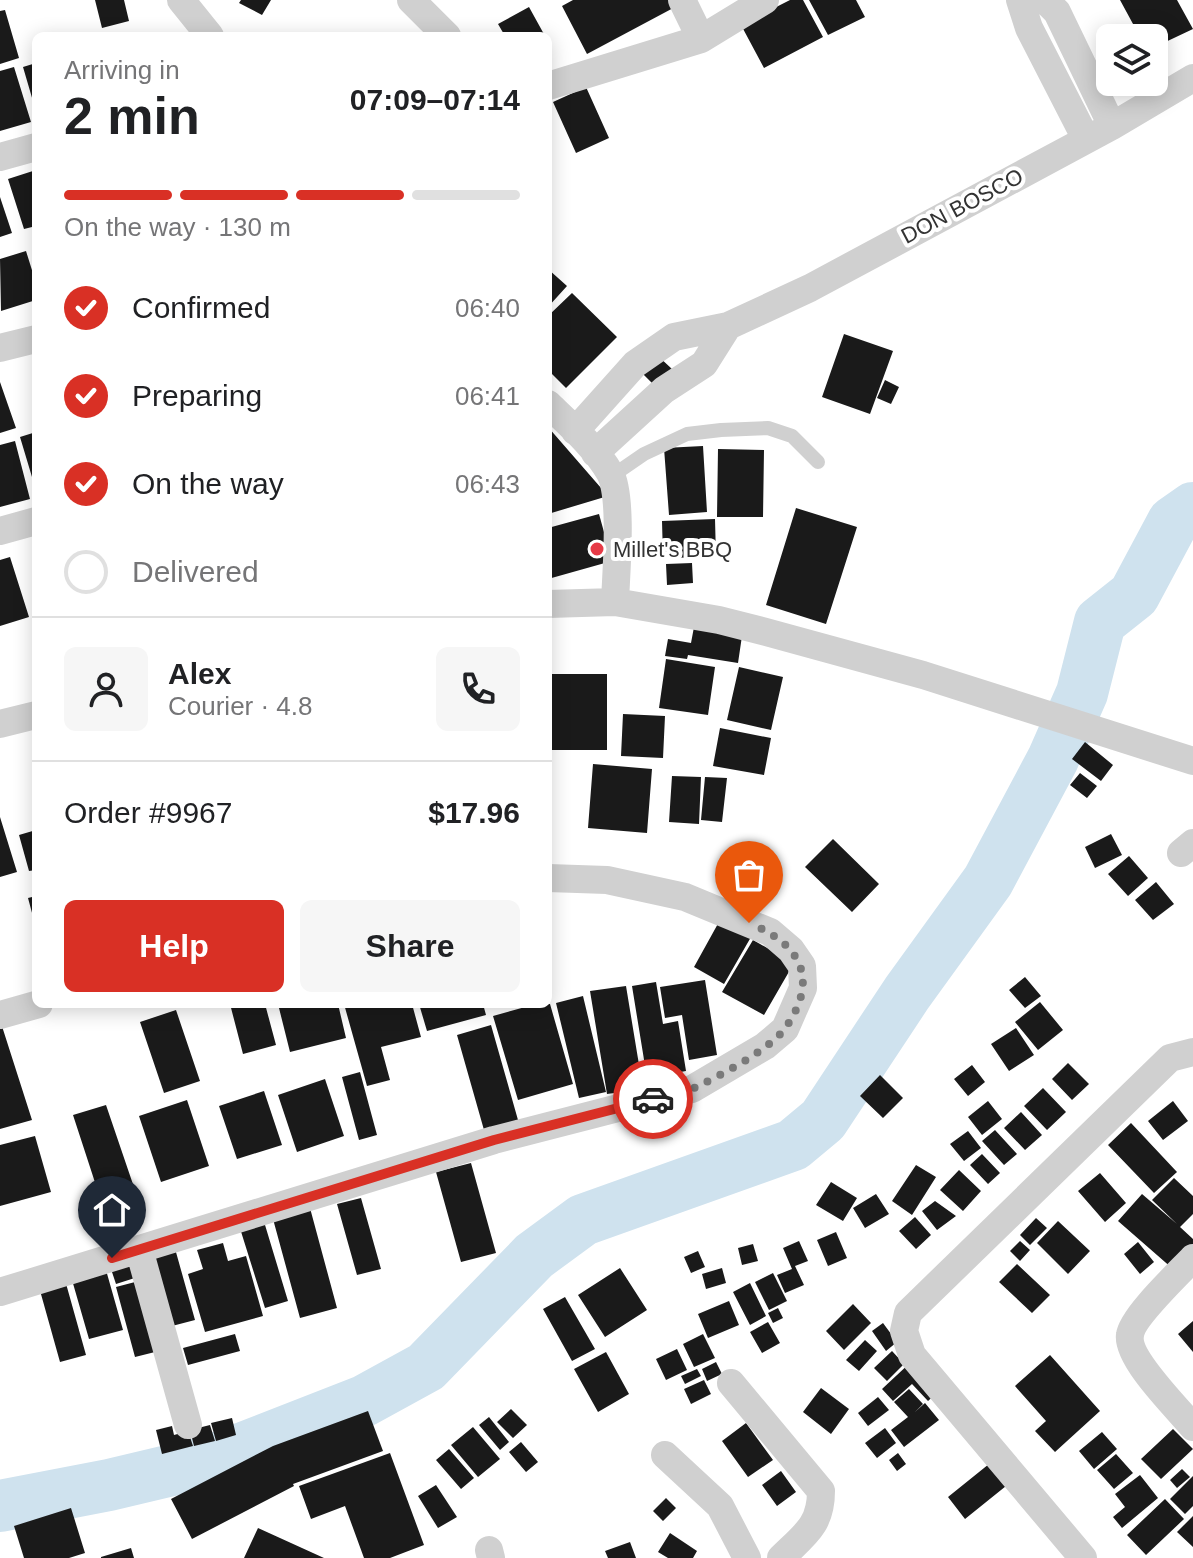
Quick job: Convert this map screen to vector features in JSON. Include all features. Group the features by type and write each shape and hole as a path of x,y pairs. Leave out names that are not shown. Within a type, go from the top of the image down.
{"street":[{"path":"181,0 207,32"},
{"path":"411,0 443,32"},
{"path":"682,0 701,39"},
{"path":"552,85 701,39 765,0"},
{"path":"1020,0 1029,28 1086,139"},
{"path":"1045,0 1057,12 1112,126"},
{"name":"DON BOSCO","path":"575,431 635,364 674,337 728,326 810,288 1112,126 1193,78"},
{"path":"0,157 32,148"},
{"path":"604,464 664,390 704,364 728,326"},
{"path":"0,348 32,340"},
{"path":"552,408 604,464 618,529 615,602"},
{"path":"0,531 32,522"},
{"path":"552,604 615,602 719,620 923,675 1193,761"},
{"path":"0,724 32,716"},
{"path":"0,1292 494,1140 692,1089 765,1046 785,1029 803,988 802,966 791,950 770,932 685,897 607,880 552,878"},
{"path":"0,1015 32,1006"},
{"path":"1083,1558 912,1355 904,1331 908,1313 1170,1058 1193,1052"},
{"path":"139,1249 188,1425"},
{"path":"1193,1258 1136,1320 1129,1337 1135,1358 1193,1427"},
{"path":"731,1383 821,1491 821,1509 815,1524 781,1558"},
{"path":"665,1455 720,1506 747,1558"}],"lane":[{"path":"604,464 644,454 687,434 768,428 792,436 818,462"}],"building":[{"path":"95,0 124,0 129,21 102,28"},
{"path":"241,0 271,0 262,15 239,3"},
{"path":"573,0 674,0 677,6 587,54 562,6"},
{"path":"790,0 803,0 823,37 764,68 741,25"},
{"path":"809,0 856,0 865,17 828,35"},
{"path":"1120,0 1177,0 1193,29 1168,41 1168,24 1133,24"},
{"path":"529,7 543,32 503,32 498,24"},
{"path":"5,10 19,58 0,64 0,11"},
{"path":"32,64 32,98 23,67"},
{"path":"14,67 31,122 0,131 0,71"},
{"path":"586,87 609,138 576,153 553,102"},
{"path":"32,171 32,227 24,229 8,179"},
{"path":"0,197 12,233 0,237"},
{"path":"26,251 32,270 32,301 1,311 0,259"},
{"path":"552,273 567,286 552,303"},
{"path":"572,293 617,337 566,388 552,374 552,312"},
{"path":"844,334 893,351 870,414 822,397"},
{"path":"658,356 672,369 655,386 642,373"},
{"path":"885,380 899,387 891,404 877,398"},
{"path":"0,382 16,428 0,433"},
{"path":"552,432 608,496 552,513"},
{"path":"32,433 32,477 20,437"},
{"path":"15,441 30,499 0,507 0,445"},
{"path":"703,446 707,512 669,515 664,448"},
{"path":"718,449 764,450 763,517 717,517"},
{"path":"796,508 857,527 826,624 766,605"},
{"path":"599,514 612,561 552,578 552,527"},
{"path":"715,519 716,557 663,558 662,521"},
{"path":"10,557 29,617 0,626 0,560"},
{"path":"692,563 693,583 667,585 666,564"},
{"path":"694,627 742,636 738,663 688,655 687,659 665,656 668,639 691,643"},
{"path":"666,659 715,667 708,715 659,708"},
{"path":"739,667 783,677 771,730 727,720"},
{"path":"552,674 607,674 607,750 552,750"},
{"path":"623,714 665,716 663,758 621,756"},
{"path":"720,728 771,738 764,775 713,766"},
{"path":"1085,742 1113,765 1101,781 1072,759"},
{"path":"593,764 652,769 647,833 588,828"},
{"path":"1080,773 1097,786 1087,798 1070,785"},
{"path":"672,776 701,777 699,824 669,822"},
{"path":"705,777 727,778 722,822 701,820"},
{"path":"0,817 17,872 0,877"},
{"path":"32,831 32,871 29,871 19,835"},
{"path":"1111,834 1122,855 1095,868 1085,847"},
{"path":"833,839 879,884 852,912 805,867"},
{"path":"744,848 751,863 729,874 722,859"},
{"path":"1129,856 1148,878 1128,896 1108,874"},
{"path":"1156,882 1174,904 1153,920 1135,900"},
{"path":"720,920 751,937 724,984 694,967"},
{"path":"753,940 794,963 764,1015 722,992"},
{"path":"1025,977 1041,996 1025,1008 1009,990"},
{"path":"705,980 717,1055 689,1060 682,1015 665,1018 660,987"},
{"path":"656,982 663,1024 678,1021 686,1071 647,1078 632,986"},
{"path":"626,986 643,1089 607,1094 590,991"},
{"path":"583,996 606,1092 579,1098 556,1003"},
{"path":"1040,1002 1063,1030 1038,1050 1015,1022"},
{"path":"231,1008 266,1008 276,1045 243,1054"},
{"path":"279,1008 339,1008 346,1038 290,1052"},
{"path":"345,1008 413,1008 421,1037 381,1047 390,1080 367,1086"},
{"path":"420,1008 484,1008 486,1015 427,1031"},
{"path":"522,1008 551,1008 573,1084 518,1100 493,1016"},
{"path":"176,1010 200,1081 164,1093 140,1022"},
{"path":"0,1020 32,1120 0,1129"},
{"path":"491,1025 518,1120 484,1130 457,1035"},
{"path":"1016,1028 1034,1055 1009,1071 991,1044"},
{"path":"1068,1063 1089,1084 1072,1100 1052,1079"},
{"path":"972,1065 985,1082 968,1096 954,1079"},
{"path":"360,1072 377,1135 359,1140 342,1077"},
{"path":"880,1075 903,1098 883,1118 860,1096"},
{"path":"325,1079 344,1136 297,1152 278,1095"},
{"path":"1043,1088 1066,1112 1047,1130 1024,1106"},
{"path":"264,1091 282,1145 237,1159 219,1106"},
{"path":"187,1100 209,1166 161,1182 139,1116"},
{"path":"988,1101 1002,1119 982,1135 968,1117"},
{"path":"1173,1101 1188,1121 1163,1140 1148,1121"},
{"path":"106,1105 138,1199 104,1210 73,1115"},
{"path":"1021,1112 1042,1135 1025,1150 1004,1128"},
{"path":"1131,1123 1177,1172 1154,1193 1108,1145"},
{"path":"995,1130 1017,1154 1004,1165 982,1141"},
{"path":"968,1131 981,1148 964,1161 950,1144"},
{"path":"35,1136 51,1192 0,1206 0,1145"},
{"path":"982,1154 1000,1173 988,1184 970,1165"},
{"path":"471,1163 496,1253 461,1262 436,1172"},
{"path":"916,1165 936,1177 912,1215 892,1201"},
{"path":"959,1170 981,1191 963,1211 940,1190"},
{"path":"1100,1173 1126,1203 1105,1222 1078,1191"},
{"path":"1174,1178 1193,1196 1193,1214 1180,1227 1193,1239 1193,1247 1173,1269 1118,1221 1142,1194 1177,1224 1152,1200"},
{"path":"831,1182 857,1198 843,1221 816,1205"},
{"path":"876,1194 889,1214 865,1228 853,1208"},
{"path":"361,1198 381,1269 357,1275 337,1204"},
{"path":"935,1201 956,1216 937,1230 922,1211"},
{"path":"310,1208 337,1308 300,1318 273,1219"},
{"path":"262,1215 288,1301 265,1308 238,1222"},
{"path":"915,1217 931,1235 916,1249 899,1231"},
{"path":"1036,1218 1047,1228 1030,1245 1020,1235"},
{"path":"1058,1221 1090,1251 1068,1274 1037,1243"},
{"path":"836,1232 847,1258 828,1266 817,1240"},
{"path":"799,1241 808,1261 795,1266 804,1285 785,1293 777,1275 792,1269 783,1248"},
{"path":"1020,1241 1030,1250 1020,1261 1010,1251"},
{"path":"1138,1242 1154,1262 1140,1274 1124,1254"},
{"path":"223,1243 228,1261 246,1256 263,1316 205,1332 188,1274 203,1269 197,1250"},
{"path":"753,1244 758,1261 742,1265 738,1248"},
{"path":"174,1245 195,1320 172,1326 150,1251"},
{"path":"698,1251 705,1267 691,1273 684,1257"},
{"path":"135,1255 141,1276 116,1284 109,1263"},
{"path":"104,1263 123,1330 89,1339 70,1273"},
{"path":"1017,1264 1050,1295 1032,1313 999,1282"},
{"path":"620,1268 647,1310 605,1337 578,1295"},
{"path":"722,1268 726,1283 706,1289 702,1274"},
{"path":"773,1273 787,1301 769,1310 755,1282"},
{"path":"65,1280 86,1355 60,1362 39,1287"},
{"path":"135,1282 155,1352 135,1357 116,1287"},
{"path":"750,1283 766,1316 750,1325 733,1292"},
{"path":"565,1297 595,1349 572,1361 543,1309"},
{"path":"729,1301 739,1325 708,1338 698,1314"},
{"path":"853,1304 871,1323 844,1350 826,1331"},
{"path":"778,1308 783,1318 773,1323 768,1313"},
{"path":"1193,1321 1193,1352 1178,1334"},
{"path":"768,1322 780,1343 762,1353 750,1332"},
{"path":"883,1323 897,1342 886,1351 872,1331"},
{"path":"235,1334 240,1351 188,1365 183,1348"},
{"path":"703,1334 715,1358 694,1367 683,1344"},
{"path":"865,1340 877,1351 859,1371 846,1360"},
{"path":"677,1349 687,1370 666,1380 656,1359"},
{"path":"892,1351 904,1364 887,1381 874,1368"},
{"path":"606,1352 629,1394 598,1412 574,1369"},
{"path":"1050,1355 1100,1411 1055,1452 1035,1431 1046,1421 1015,1386"},
{"path":"912,1361 939,1391 928,1401 912,1384 893,1401 882,1389"},
{"path":"716,1362 722,1374 707,1381 702,1369"},
{"path":"697,1369 701,1376 685,1384 681,1376"},
{"path":"704,1380 711,1394 691,1404 684,1389"},
{"path":"821,1388 849,1409 831,1434 803,1412"},
{"path":"909,1389 923,1404 915,1412 925,1403 939,1420 904,1447 891,1430 908,1417 894,1402"},
{"path":"878,1397 889,1410 868,1426 858,1413"},
{"path":"511,1409 527,1425 513,1438 497,1422"},
{"path":"368,1411 383,1451 293,1484 192,1539 171,1499 273,1446"},
{"path":"489,1417 509,1442 500,1450 479,1425"},
{"path":"232,1418 236,1435 216,1441 211,1423"},
{"path":"746,1423 773,1460 748,1477 722,1441"},
{"path":"210,1425 215,1441 194,1446 190,1430"},
{"path":"172,1426 174,1435 188,1431 193,1446 162,1454 156,1430"},
{"path":"473,1427 500,1459 478,1477 451,1445"},
{"path":"885,1428 896,1443 877,1458 865,1443"},
{"path":"1173,1429 1193,1449 1161,1479 1141,1459"},
{"path":"1102,1432 1117,1449 1094,1469 1079,1451"},
{"path":"521,1442 538,1462 526,1472 509,1452"},
{"path":"449,1449 474,1478 461,1489 436,1460"},
{"path":"390,1453 424,1545 390,1558 364,1558 345,1506 311,1519 299,1486"},
{"path":"898,1453 906,1464 897,1471 889,1460"},
{"path":"1116,1454 1133,1473 1114,1489 1097,1470"},
{"path":"989,1464 1006,1486 965,1519 948,1497"},
{"path":"1182,1469 1190,1477 1177,1488 1170,1480"},
{"path":"781,1471 796,1492 777,1506 762,1485"},
{"path":"1140,1475 1158,1498 1122,1528 1113,1517 1125,1507 1115,1494"},
{"path":"1193,1476 1193,1506 1185,1514 1170,1499"},
{"path":"436,1485 457,1517 438,1528 418,1496"},
{"path":"666,1498 676,1508 663,1521 653,1511"},
{"path":"1165,1499 1184,1519 1146,1555 1127,1535"},
{"path":"71,1508 85,1553 69,1558 24,1558 14,1526"},
{"path":"1193,1516 1193,1547 1177,1532"},
{"path":"258,1528 324,1558 244,1558"},
{"path":"670,1533 697,1551 693,1558 668,1558 658,1552"},
{"path":"630,1542 636,1558 608,1558 605,1551"},
{"path":"131,1548 134,1558 101,1558 101,1557"}],"waterway":[{"path":"0,1506 210,1461 364,1401 426,1367 534,1256 583,1220 793,1145 823,1120 907,993 988,881 1053,759 1082,693 1100,622 1134,595 1173,522 1193,508"}],"way so far":[{"path":"653,1099 692,1089 765,1046 785,1029 803,988 802,966 791,950 770,932 749,923"}],"place":[{"name":"Millet's BBQ","path":"597,549"}],"route":[{"path":"112,1258 494,1140 653,1099"}]}
